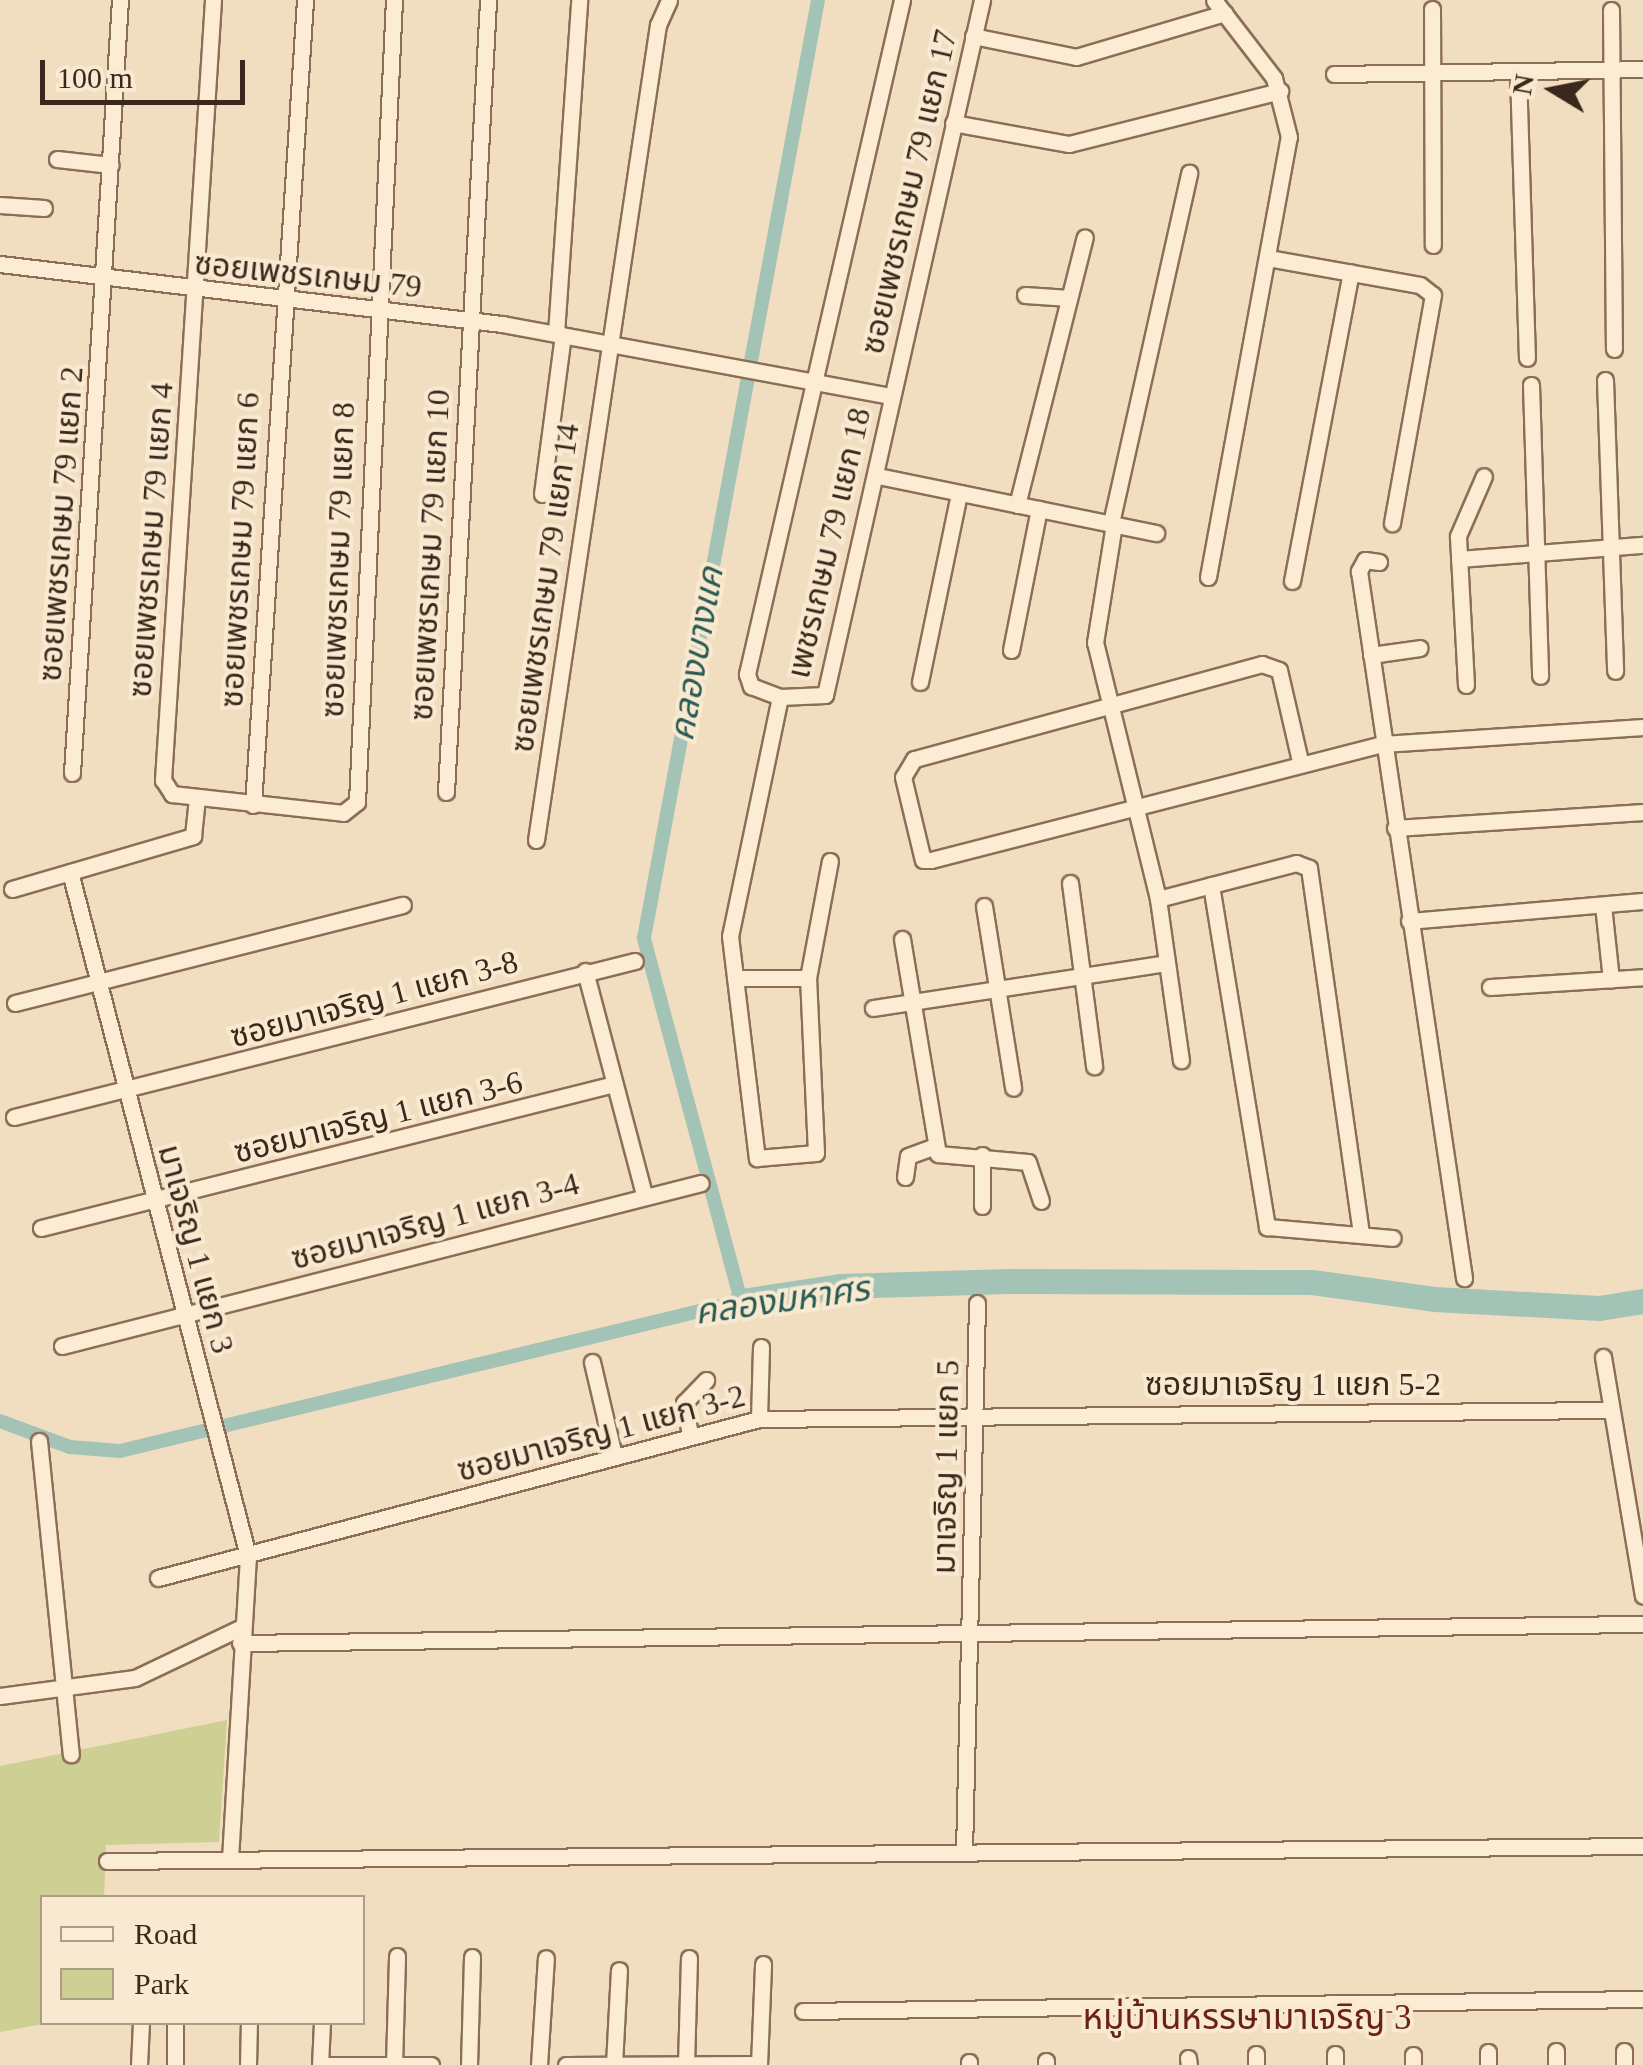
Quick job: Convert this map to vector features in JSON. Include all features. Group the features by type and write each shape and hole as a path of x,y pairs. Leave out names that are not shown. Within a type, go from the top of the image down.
{"street":[{"name":"ซอยเพชรเกษม 79 แยก 2","path":"72,774 120,0"},
{"name":"ซอยเพชรเกษม 79 แยก 4","path":"197,798 166,792 213,0"},
{"name":"ซอยเพชรเกษม 79 แยก 6","path":"253,806 282,299 305,0"},
{"name":"ซอยเพชรเกษม 79 แยก 8","path":"253,806 352,811 374,310 394,0"},
{"name":"ซอยเพชรเกษม 79 แยก 10","path":"446,792 488,0"},
{"path":"542,494 560,334 580,0"},
{"name":"ซอยเพชรเกษม 79 แยก 14","path":"536,840 609,343 669,0"},
{"path":"830,861 808,978 816,1153 768,1159 754,1149 730,936 780,697 748,680 902,0"},
{"name":"ซอยเพชรเกษม 79 แยก 17","path":"890,396 982,0"},
{"path":"1208,577 1290,136 1280,90 1214,0"},
{"path":"1432,8 1433,245"},
{"path":"1611,10 1614,349"},
{"path":"973,36 1076,57 1225,14"},
{"path":"1334,74 1643,70"},
{"path":"1518,73 1527,358"},
{"path":"953,123 1070,144 1280,90"},
{"path":"57,159 111,165"},
{"path":"1182,1060 1158,899 1095,642 1112,524 1189,173"},
{"path":"0,204 44,208"},
{"path":"1017,505 1085,237"},
{"path":"1268,258 1351,273 1433,295 1392,522"},
{"name":"ซอยเพชรเกษม 79","path":"0,264 194,291 470,321 746,364 814,381"},
{"path":"1292,581 1351,273"},
{"path":"1025,295 1069,298"},
{"path":"1605,380 1606,548 1615,672"},
{"path":"814,381 890,396"},
{"path":"1531,385 1533,554 1540,676"},
{"name":"เพชรเกษม 79 แยก 18","path":"780,697 820,700 878,476 890,396"},
{"path":"878,476 1156,533"},
{"path":"1466,686 1460,520 1484,476"},
{"path":"920,682 959,493"},
{"path":"1012,650 1039,509"},
{"path":"1459,560 1643,546"},
{"path":"1379,562 1365,560 1359,572 1464,1278"},
{"path":"1371,655 1420,648"},
{"path":"1300,761 1274,666 904,764 923,860 1300,761 1382,744 1643,727"},
{"path":"12,889 193,836 197,798 253,806"},
{"path":"1395,828 1643,812"},
{"path":"1158,899 1296,862 1309,868 1361,1234"},
{"name":"มาเจริญ 1 แยก 3","path":"70,872 248,1556 230,1860"},
{"path":"1070,883 1094,1066"},
{"path":"1211,885 1267,1227 1394,1238"},
{"path":"1409,921 1643,902"},
{"path":"15,1002 403,905"},
{"path":"1602,905 1612,980"},
{"path":"984,906 1013,1088"},
{"path":"902,938 935,1146 941,1156 982,1155 1034,1166 1041,1201"},
{"name":"ซอยมาเจริญ 1 แยก 3-8","path":"14,1117 126,1093 635,961"},
{"path":"872,1008 1167,963"},
{"path":"585,971 644,1195"},
{"path":"1490,987 1643,977"},
{"path":"735,978 808,978"},
{"name":"ซอยมาเจริญ 1 แยก 3-6","path":"41,1228 614,1084"},
{"path":"905,1177 908,1156 935,1146"},
{"path":"982,1155 982,1206"},
{"name":"ซอยมาเจริญ 1 แยก 3-4","path":"62,1346 644,1195 701,1184"},
{"name":"มาเจริญ 1 แยก 5","path":"964,1852 977,1302"},
{"path":"759,1419 761,1347"},
{"path":"1602,1358 1643,1596"},
{"path":"592,1362 614,1456"},
{"path":"690,1434 686,1397 706,1380"},
{"name":"ซอยมาเจริญ 1 แยก 5-2","path":"976,1412 1610,1410"},
{"name":"ซอยมาเจริญ 1 แยก 3-2","path":"158,1578 690,1434 759,1419 976,1412"},
{"path":"39,1441 72,1754"},
{"path":"0,1696 135,1678 241,1635 969,1633 1643,1624"},
{"path":"107,1861 1643,1846"},
{"path":"394,2064 397,1956"},
{"path":"470,2065 472,1957"},
{"path":"540,2065 546,1958"},
{"path":"686,2064 690,1958"},
{"path":"566,2065 759,2064 763,1964"},
{"path":"614,2064 619,1970"},
{"path":"803,2011 1643,1999"},
{"path":"139,2065 141,2025"},
{"path":"174,2065 175,2025"},
{"path":"248,2065 250,2025"},
{"path":"322,2025 323,2065 430,2065"}],"green space":[{"path":"227,1720 219,1842 106,1845 104,1895 40,1895 40,2024 0,2032 0,1766"}],"waterway":[{"name":"คลองบางแค","path":"0,1421 70,1447 120,1451 741,1301 644,938 818,0"},
{"name":"คลองมหาศร","path":"741,1301 840,1286 1009,1281 1312,1282 1434,1299 1599,1308 1643,1301"}],"district":[{"name":"หมู่บ้านหรรษามาเจริญ 3","path":"1247,2018"}]}
